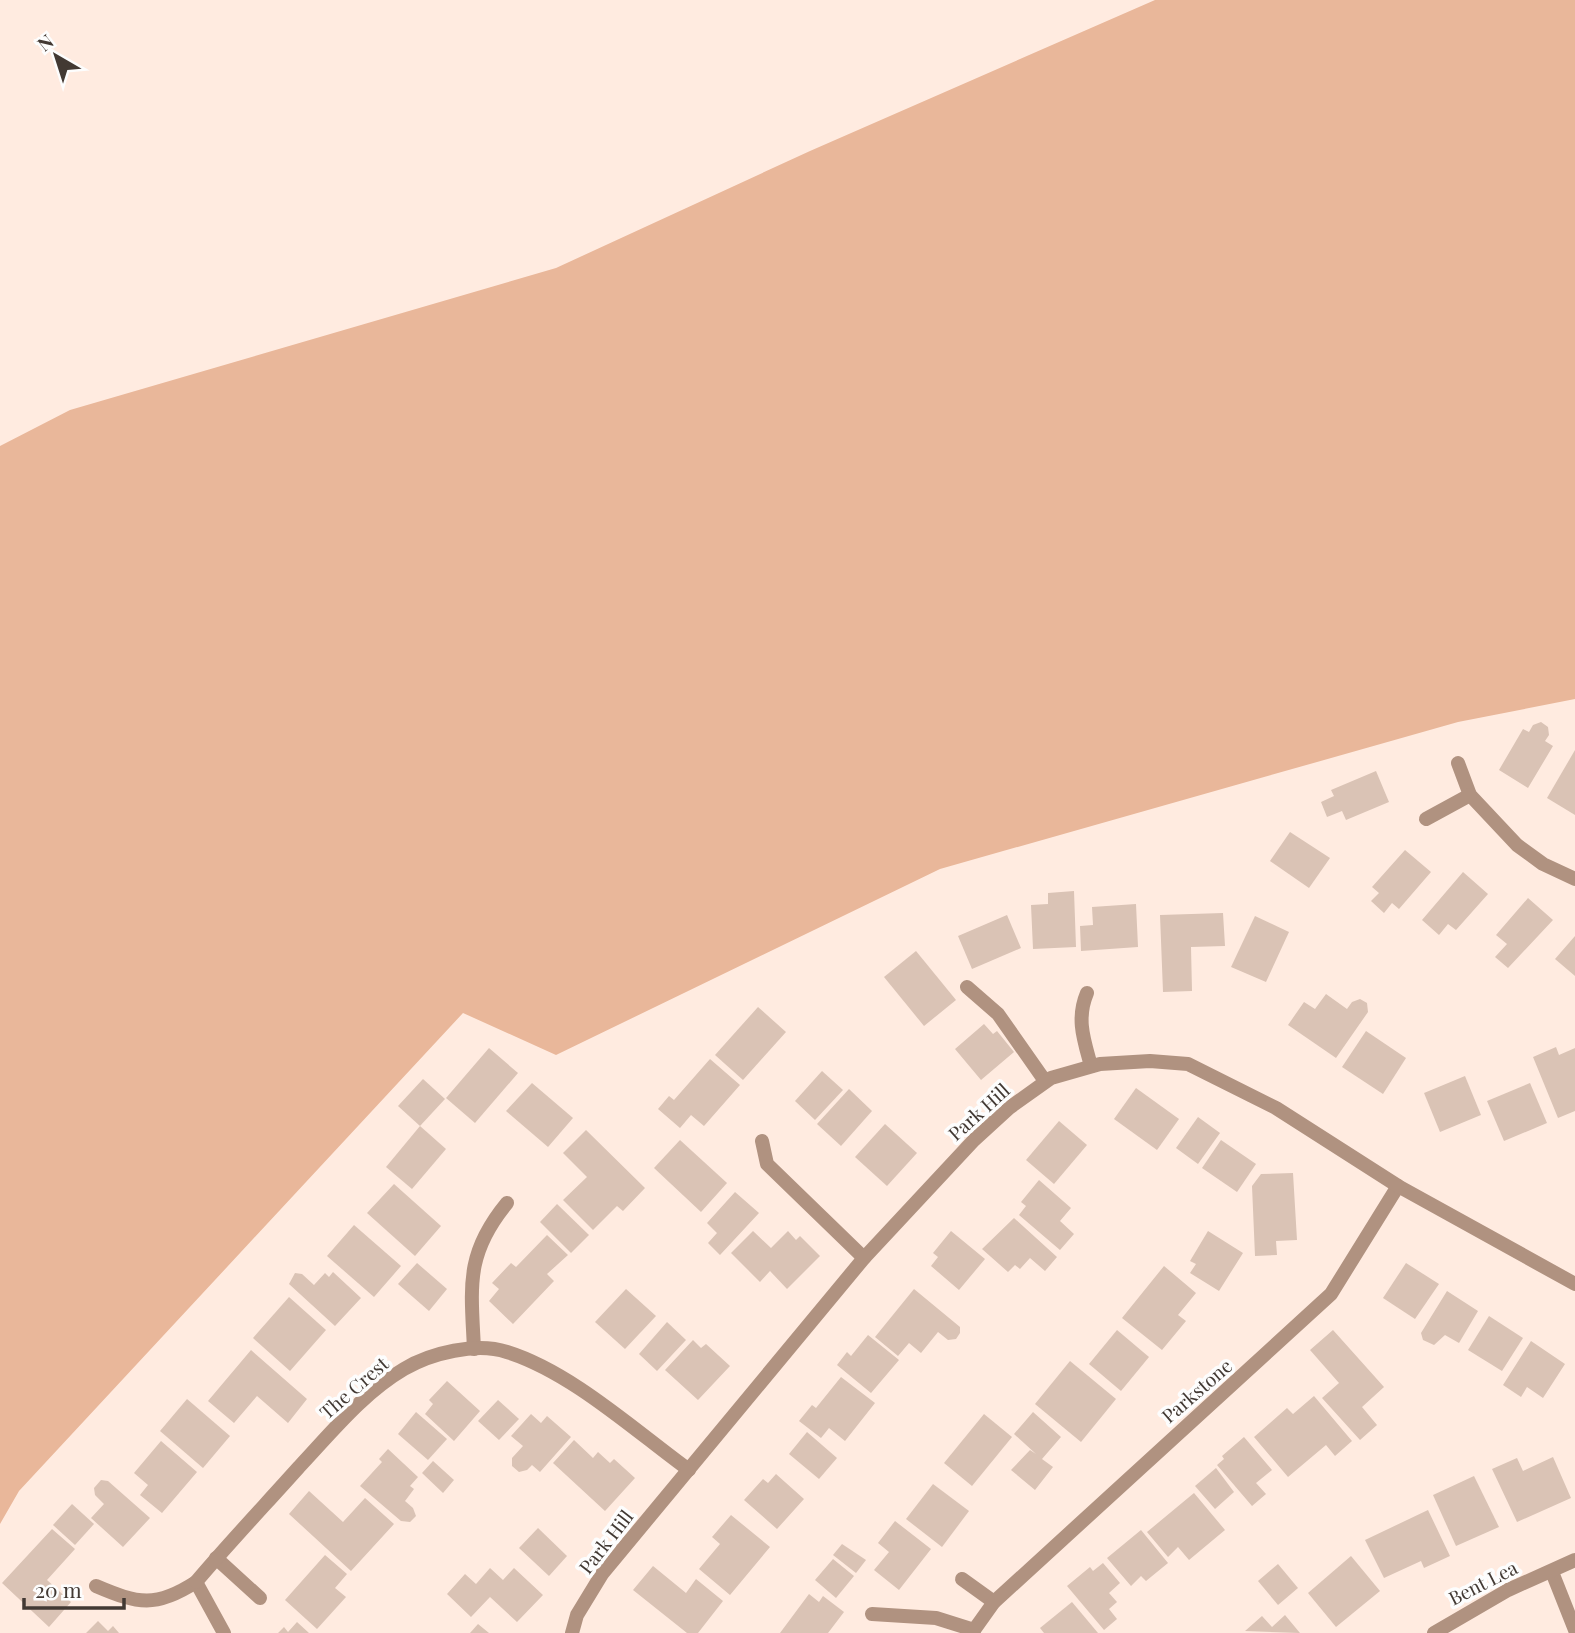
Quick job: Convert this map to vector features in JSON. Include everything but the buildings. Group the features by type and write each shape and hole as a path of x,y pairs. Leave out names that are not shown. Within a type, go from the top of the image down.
{"street":[{"path":"1458,763 1470,795 1517,845 1543,864 1575,879"},
{"path":"1426,819 1470,795"},
{"path":"967,987 998,1014 1045,1082"},
{"path":"1087,993 1080,1008 1091,1066"},
{"name":"Park Hill","path":"572,1633 577,1615 602,1574 864,1258 974,1140 1009,1108 1045,1082 1091,1066 1150,1061 1188,1064 1276,1108 1398,1186 1575,1284"},
{"path":"762,1141 767,1164 864,1258"},
{"name":"Parkstone","path":"872,1614 936,1618 974,1630 994,1602 1331,1294 1398,1186"},
{"path":"474,1349 472,1289 476,1253 487,1228 507,1203"},
{"name":"The Crest","path":"196,1582 378,1386 405,1368 429,1359 474,1349 505,1351 567,1381 689,1470"},
{"path":"216,1558 260,1598"},
{"name":"Bent Lea","path":"1433,1633 1508,1590 1575,1560"},
{"path":"1552,1572 1575,1630"},
{"path":"962,1579 994,1602"},
{"path":"96,1586 137,1602 164,1599 196,1582 224,1633"}],"shaded area":[{"path":"1155,0 1575,0 1575,699 1458,722 940,869 556,1055 463,1013 19,1491 0,1524 0,446 70,410 556,268 810,151"}]}
